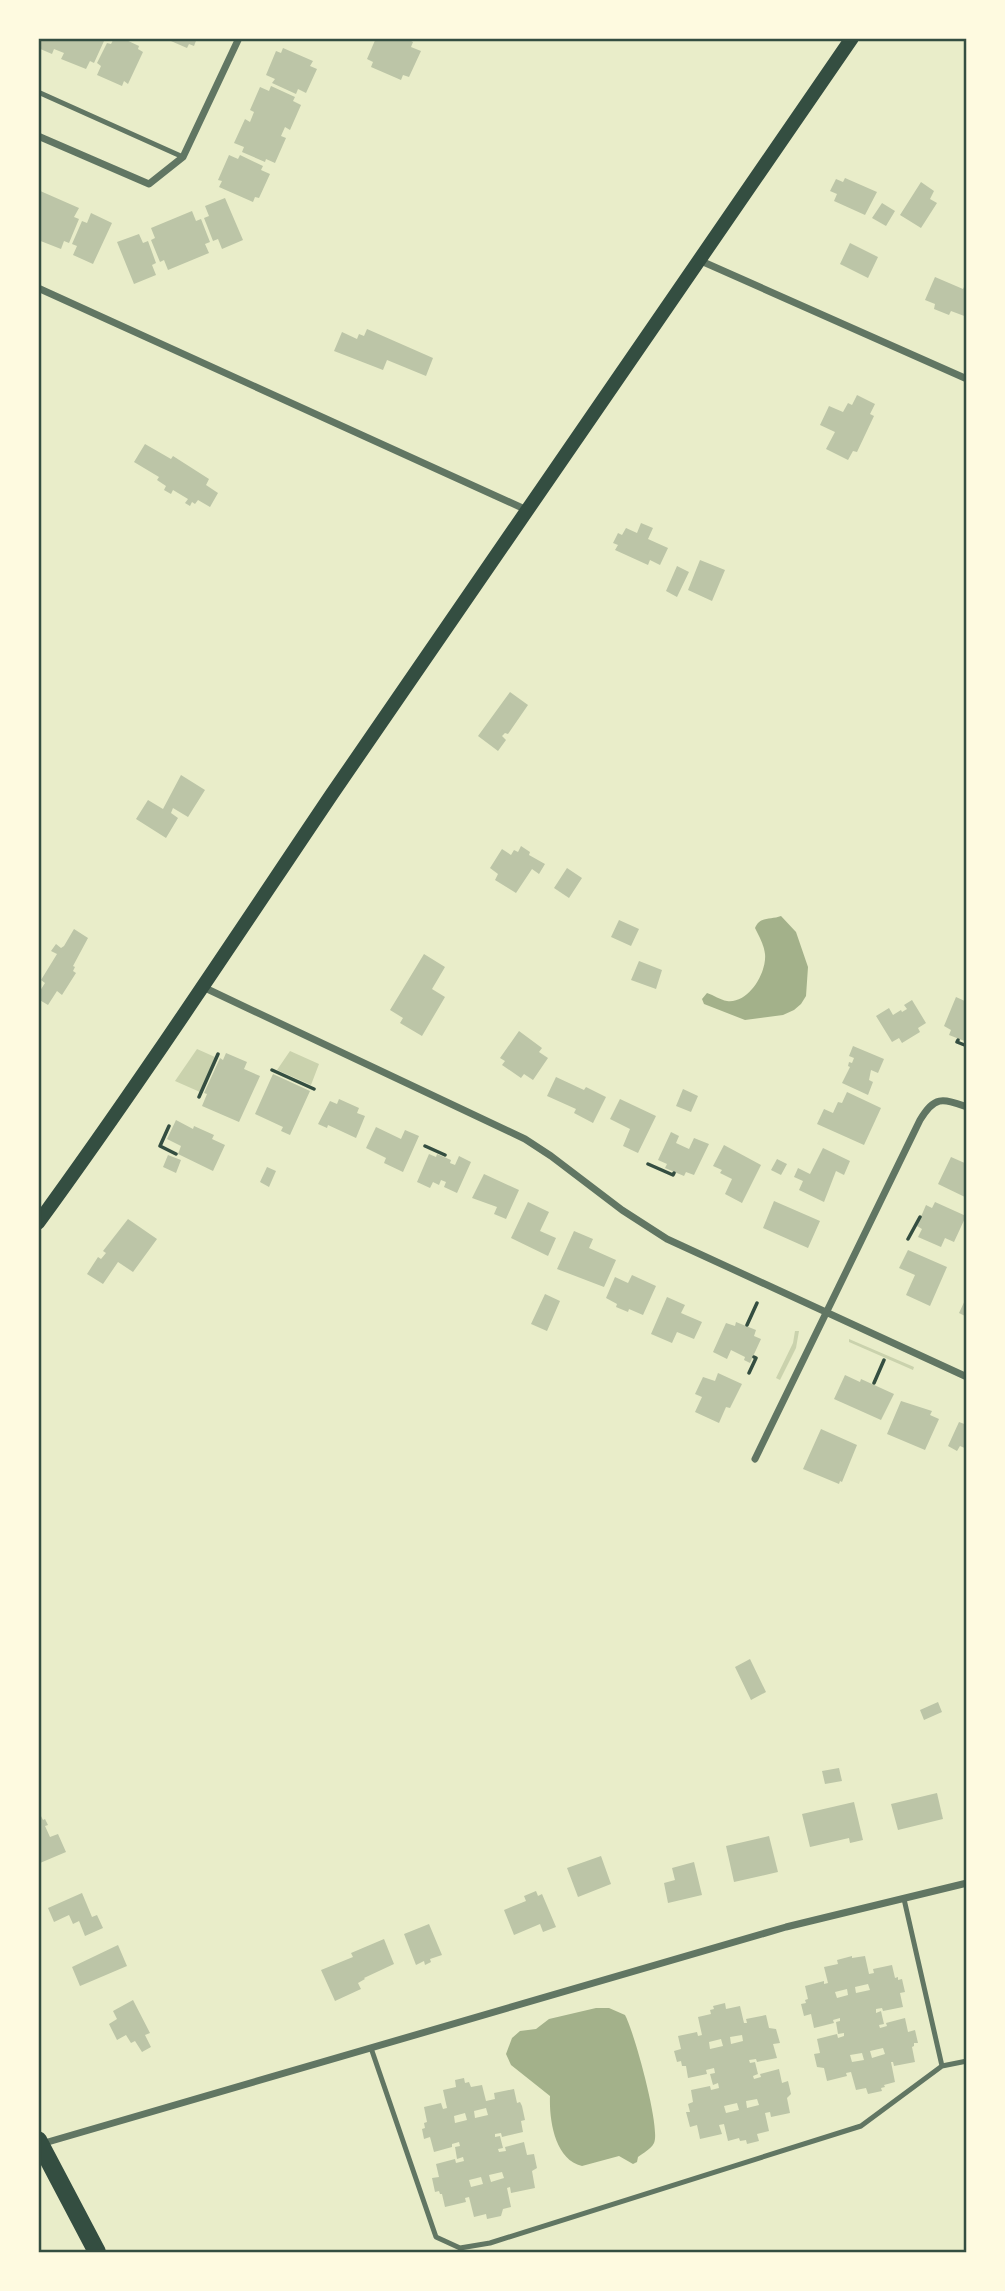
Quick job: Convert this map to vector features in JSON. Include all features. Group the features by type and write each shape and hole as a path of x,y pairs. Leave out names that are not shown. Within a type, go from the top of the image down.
{"main road":[{"path":"38,1223 126,1102 333,793 852,38"},
{"path":"40,2142 97,2252"}],"street":[{"path":"38,136 149,184 183,156 239,38"},
{"path":"701,261 967,379"},
{"path":"38,288 529,511"},
{"path":"203,987 500,1126 551,1156 667,1239 967,1377"},
{"path":"755,1459 920,1120 934,1101 942,1099 967,1107"},
{"path":"40,2142 786,1927 967,1883"}],"lane":[{"path":"38,92 183,156"},
{"path":"904,1899 943,2066"},
{"path":"371,2048 436,2237 460,2248 490,2243 860,2126 943,2066 967,2061"}],"path":[{"path":"958,1040 957,1042 967,1046"},
{"path":"199,1097 218,1054"},
{"path":"272,1070 314,1089"},
{"path":"169,1126 160,1146 176,1154"},
{"path":"425,1146 446,1155"},
{"path":"648,1164 673,1175 674,1173"},
{"path":"908,1239 919,1217"},
{"path":"747,1325 757,1303"},
{"path":"749,1373 756,1358 754,1357"},
{"path":"874,1383 884,1360"}],"shaded area":[{"path":"781,916 796,932 808,967 806,996 801,1004 783,1015 745,1020 704,1004 702,999 707,993 722,1000 735,1001 749,992 760,978 765,961 764,947 755,928 763,920"},
{"path":"197,1049 215,1057 200,1092 175,1081"},
{"path":"290,1051 319,1064 311,1085 277,1070"},
{"path":"795,1331 799,1331 796,1348 780,1380 776,1378 793,1343"},
{"path":"849,1339 914,1367 913,1370 849,1342"},
{"path":"596,2008 609,2008 625,2015 646,2080 654,2119 654,2143 633,2164 619,2156 582,2166 565,2156 555,2138 550,2096 511,2065 506,2054 512,2038 520,2031 536,2029 549,2019"}],"building":[{"path":"38,38 98,38 104,41 94,63 90,61 86,69 61,59 64,53 54,49 52,54 38,48"},
{"path":"114,38 122,38 139,46 138,49 143,52 128,84 124,81 122,86 97,75 101,66 97,63 107,43 111,44"},
{"path":"164,38 197,38 194,46 189,44 187,48"},
{"path":"376,38 406,38 413,42 411,47 421,51 409,77 403,75 401,80 371,67 373,62 367,59"},
{"path":"283,48 313,61 310,66 317,69 306,93 298,89 296,94 272,83 275,79 266,75 276,51 281,53"},
{"path":"271,86 295,97 293,101 301,105 290,130 285,127 281,136 286,138 275,163 266,159 265,162 242,152 244,147 234,143 245,119 250,122 254,112 250,110 260,87 269,91"},
{"path":"229,155 238,159 240,155 263,166 261,170 270,174 259,198 255,197 253,202 219,187 222,181 218,180"},
{"path":"845,178 877,192 865,215 834,201 837,194 830,191 836,179 843,182"},
{"path":"921,182 934,191 930,199 937,203 921,228 900,215"},
{"path":"38,190 79,208 74,217 79,219 69,243 64,241 61,249 38,240"},
{"path":"225,198 243,240 222,249 218,239 213,241 204,218 209,216 205,206"},
{"path":"882,203 895,211 886,226 872,218"},
{"path":"192,211 196,221 201,219 210,242 205,244 209,253 168,270 164,260 160,262 151,240 155,238 151,228"},
{"path":"91,213 112,223 93,264 73,255 77,246 72,244 82,221 87,223"},
{"path":"139,234 143,243 148,241 156,263 152,265 156,275 134,284 117,242"},
{"path":"850,243 878,257 868,278 840,264"},
{"path":"935,277 963,289 967,281 967,317 951,311 949,315 934,309 935,304 925,300"},
{"path":"367,329 433,358 426,376 387,360 383,370 334,351 342,332 357,339 359,334 364,336"},
{"path":"857,395 875,404 870,414 874,416 857,452 853,451 848,460 826,449 835,432 820,425 829,406 843,412 848,403 852,405"},
{"path":"145,444 171,459 173,456 209,479 206,485 218,493 210,507 198,500 190,506 185,503 188,499 173,490 171,494 164,490 166,486 157,480 159,477 134,462"},
{"path":"641,523 653,528 648,539 668,548 660,565 650,560 648,565 615,550 618,545 613,543 618,533 622,535 626,528 637,533"},
{"path":"700,560 725,570 712,601 688,590"},
{"path":"677,566 689,572 677,597 666,591"},
{"path":"510,692 528,705 508,734 502,736 506,740 498,751 478,736"},
{"path":"181,775 205,790 188,817 173,808 171,813 178,818 166,838 136,819 148,800 163,809"},
{"path":"521,846 530,852 529,855 545,864 539,874 532,869 516,893 495,880 498,874 490,868 502,849 511,855 514,850 518,852"},
{"path":"567,868 582,878 569,898 554,888"},
{"path":"619,920 639,929 631,946 611,937"},
{"path":"74,929 88,938 73,966 76,973 62,995 57,991 48,1005 38,999 45,983 41,980 57,954 51,951 56,944 61,948 64,946"},
{"path":"424,954 445,967 432,989 445,997 422,1036 400,1023 403,1018 390,1010"},
{"path":"639,961 662,970 656,989 631,980"},
{"path":"956,997 967,1002 967,1042 949,1035 951,1030 944,1026"},
{"path":"912,1000 926,1023 918,1028 920,1032 902,1043 899,1038 892,1042 876,1016 889,1008 893,1015 901,1010 902,1012 907,1009 904,1005"},
{"path":"519,1031 542,1048 539,1052 548,1058 533,1080 524,1074 521,1078 502,1065 505,1061 500,1058"},
{"path":"853,1046 884,1059 878,1073 871,1070 869,1080 873,1082 868,1095 842,1083 850,1067 849,1062 852,1063 854,1058 849,1056"},
{"path":"226,1053 247,1062 244,1069 260,1076 239,1122 202,1106 207,1094 204,1093 220,1058 223,1060"},
{"path":"273,1074 310,1091 290,1135 281,1131 283,1127 255,1114"},
{"path":"556,1077 606,1097 593,1123 574,1113 576,1109 547,1096"},
{"path":"683,1089 698,1096 691,1112 676,1106"},
{"path":"847,1092 881,1108 864,1145 817,1124 824,1109 833,1113"},
{"path":"339,1099 359,1108 357,1113 365,1116 356,1138 328,1125 327,1128 318,1124 330,1101 337,1104"},
{"path":"620,1099 656,1116 638,1153 623,1146 630,1129 610,1119"},
{"path":"176,1120 193,1129 194,1126 214,1135 212,1139 225,1145 213,1171 178,1154 181,1146 167,1139"},
{"path":"376,1127 401,1139 405,1130 419,1136 403,1172 384,1163 386,1158 366,1148"},
{"path":"671,1132 679,1136 676,1143 689,1149 694,1138 709,1144 694,1175 686,1172 684,1176 665,1168 667,1164 658,1160"},
{"path":"724,1145 761,1165 742,1203 725,1194 732,1179 713,1166"},
{"path":"823,1148 850,1161 844,1175 836,1171 824,1202 799,1190 803,1181 794,1177 798,1168 810,1174"},
{"path":"429,1154 436,1157 437,1154 451,1160 450,1163 455,1165 459,1156 471,1162 457,1193 444,1187 446,1182 441,1180 439,1185 433,1182 430,1188 417,1182"},
{"path":"168,1155 181,1160 176,1173 163,1167"},
{"path":"951,1157 967,1164 967,1198 938,1184"},
{"path":"777,1159 787,1164 781,1175 771,1170"},
{"path":"267,1167 276,1171 269,1187 260,1182"},
{"path":"484,1174 519,1190 506,1219 494,1214 497,1207 472,1198"},
{"path":"774,1201 820,1221 808,1248 763,1228"},
{"path":"528,1202 549,1212 540,1231 556,1238 548,1256 511,1238"},
{"path":"935,1202 966,1216 954,1242 945,1238 941,1247 918,1237 922,1229 917,1226 926,1205 932,1208"},
{"path":"128,1219 157,1239 133,1272 118,1262 103,1284 87,1274 98,1257 101,1259 106,1253 103,1251"},
{"path":"574,1231 593,1239 589,1248 616,1260 604,1287 557,1269"},
{"path":"908,1250 947,1267 930,1306 906,1295 915,1275 899,1268"},
{"path":"632,1275 656,1286 643,1315 616,1307 617,1304 606,1298 615,1277 628,1283"},
{"path":"545,1294 560,1301 547,1331 531,1324"},
{"path":"967,1296 967,1317 959,1313"},
{"path":"667,1297 685,1305 681,1313 702,1322 694,1339 677,1332 672,1343 651,1334"},
{"path":"736,1322 756,1330 754,1336 761,1339 750,1363 744,1360 745,1357 731,1350 727,1359 713,1352 726,1323 735,1326"},
{"path":"718,1373 742,1384 719,1423 695,1412 702,1397 695,1394 703,1377 715,1381"},
{"path":"845,1375 894,1394 881,1420 834,1399"},
{"path":"901,1401 932,1411 930,1415 939,1419 925,1450 887,1434"},
{"path":"959,1422 967,1425 967,1449 960,1446 957,1451 948,1446"},
{"path":"821,1429 857,1445 839,1484 803,1469"},
{"path":"750,1659 766,1692 751,1700 735,1667"},
{"path":"938,1702 942,1712 924,1720 920,1710"},
{"path":"839,1768 842,1781 825,1784 822,1771"},
{"path":"937,1793 943,1819 898,1830 891,1804"},
{"path":"854,1802 863,1840 850,1843 849,1838 810,1847 802,1814"},
{"path":"38,1810 48,1825 45,1826 50,1837 58,1834 66,1852 40,1863"},
{"path":"769,1836 778,1872 734,1882 726,1846"},
{"path":"601,1856 611,1884 578,1897 567,1868"},
{"path":"694,1862 702,1895 668,1903 664,1883 675,1880 672,1868"},
{"path":"536,1891 538,1896 542,1894 556,1927 543,1932 540,1924 514,1935 504,1910 526,1901 524,1896"},
{"path":"82,1893 92,1917 97,1915 103,1928 85,1936 79,1921 73,1924 69,1915 54,1922 48,1908"},
{"path":"429,1924 442,1955 430,1959 431,1962 425,1965 424,1961 416,1965 404,1934"},
{"path":"384,1939 394,1964 364,1978 358,1983 361,1989 335,2001 321,1970 353,1957 351,1953"},
{"path":"118,1945 127,1966 80,1986 72,1967"},
{"path":"865,1956 869,1974 874,1973 873,1969 892,1965 895,1978 902,1979 905,1992 900,1993 903,2007 883,2011 882,2008 876,2009 876,2013 881,2011 884,2024 879,2025 880,2028 887,2026 886,2023 905,2018 908,2032 915,2030 918,2043 914,2043 912,2047 915,2062 894,2066 891,2062 895,2082 884,2085 882,2091 868,2094 866,2088 856,2090 851,2072 846,2073 847,2076 827,2081 824,2068 817,2067 814,2054 820,2053 817,2039 837,2034 838,2038 844,2036 844,2033 838,2034 836,2022 840,2021 840,2018 833,2020 834,2023 814,2028 811,2014 804,2016 801,2004 808,1999 805,1986 824,1981 824,1984 828,1983 824,1967 838,1964 837,1960","holes":["868,1984 870,1990 856,1993 855,1987","847,1989 848,1995 837,1998 835,1992","883,2048 885,2054 872,2058 870,2051","862,2053 864,2060 852,2062 850,2055"]},
{"path":"133,2000 150,2033 145,2035 151,2047 142,2052 135,2041 131,2043 126,2035 117,2040 109,2024 117,2019 113,2011"},
{"path":"725,2003 726,2009 740,2006 744,2023 747,2023 746,2019 766,2015 769,2028 776,2029 780,2043 773,2044 777,2058 757,2062 756,2059 749,2060 750,2063 755,2062 758,2074 753,2076 754,2079 761,2077 760,2074 779,2069 782,2083 788,2081 791,2094 787,2098 790,2113 771,2117 770,2112 765,2113 769,2131 757,2134 759,2141 747,2144 746,2140 740,2141 739,2138 728,2141 724,2124 719,2125 722,2134 700,2139 697,2125 690,2127 686,2112 690,2112 688,2104 693,2102 691,2090 710,2086 711,2090 719,2088 718,2083 713,2085 710,2074 715,2073 714,2068 706,2070 707,2074 688,2078 686,2066 682,2066 681,2061 677,2062 674,2051 681,2049 678,2036 697,2032 698,2036 702,2035 698,2017 711,2014 713,2006","holes":["742,2035 743,2041 731,2044 730,2037","721,2039 723,2046 710,2049 709,2042","757,2099 759,2105 747,2108 746,2101","737,2103 739,2110 726,2113 724,2106"]},
{"path":"464,2078 465,2083 469,2082 471,2087 482,2085 486,2101 495,2099 494,2093 514,2089 517,2103 520,2102 522,2106 525,2120 521,2121 523,2132 502,2137 501,2133 495,2134 495,2137 500,2136 503,2148 498,2149 499,2152 506,2151 505,2147 524,2142 527,2155 534,2154 537,2168 532,2171 535,2188 511,2193 510,2187 507,2188 511,2207 503,2209 501,2216 487,2219 486,2214 474,2217 469,2197 465,2198 466,2202 445,2207 442,2194 435,2192 432,2178 439,2177 436,2164 455,2159 456,2163 464,2161 463,2157 457,2159 455,2147 460,2146 459,2142 434,2152 430,2137 424,2139 422,2129 427,2122 424,2107 441,2103 443,2109 447,2108 443,2090 456,2087 455,2080","holes":["486,2108 488,2115 475,2118 474,2111","465,2113 467,2120 455,2123 454,2116","502,2172 504,2178 491,2182 489,2175","481,2177 483,2184 471,2187 469,2180"]}]}
